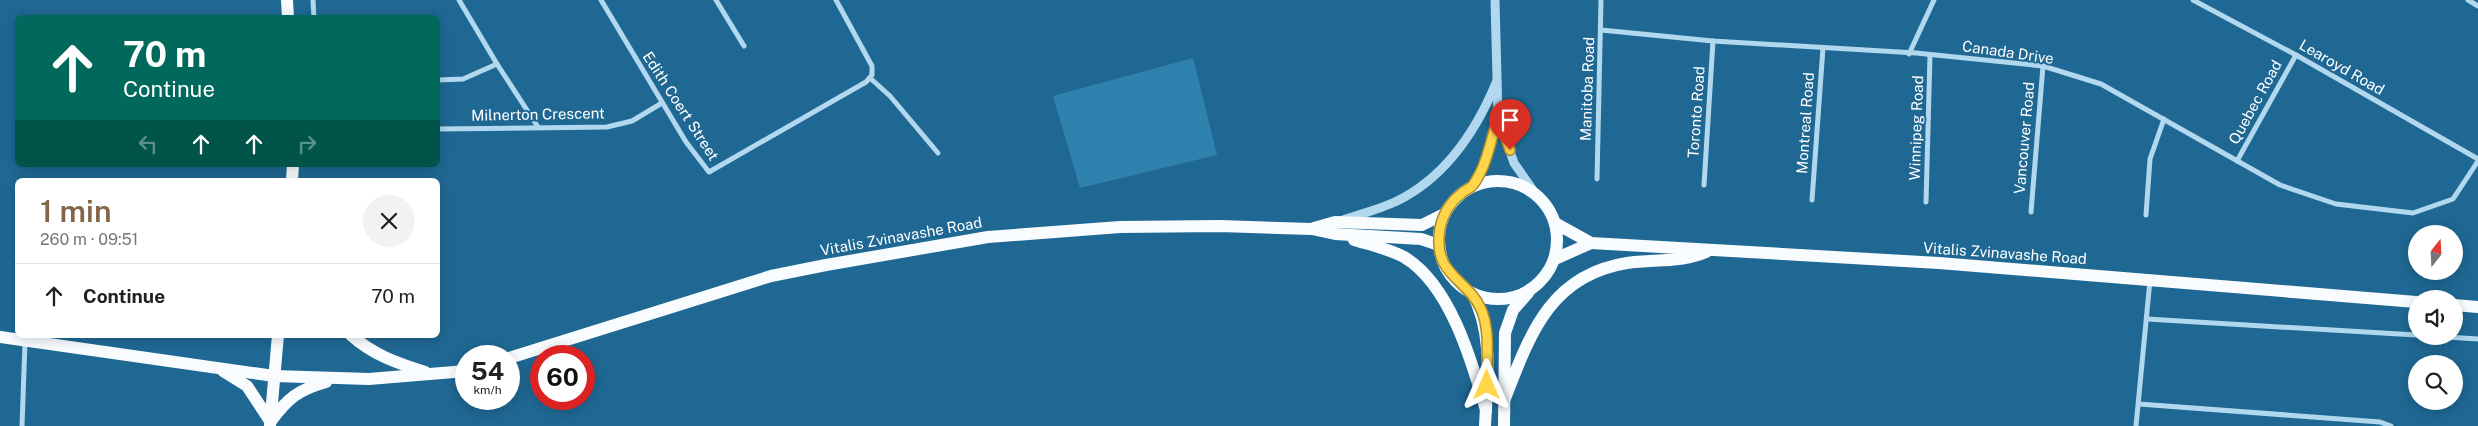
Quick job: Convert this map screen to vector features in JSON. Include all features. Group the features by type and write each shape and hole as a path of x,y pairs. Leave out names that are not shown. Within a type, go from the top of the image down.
{"main road":[{"path":"287,0 288,15"},
{"path":"1504,426 1505,333 1513,310 1545,276 1555,259 1558,247 1556,223 1548,206 1535,193 1520,184 1504,180 1488,181 1472,186 1456,198 1444,214 1440,229 1439,245 1442,260 1449,273 1472,293 1486,298 1502,299 1530,290"},
{"name":"Vitalis Zvinavashe Road","path":"520,355 771,276 988,237 1120,227 1312,229 1422,225 1444,214"},
{"name":"Vitalis Zvinavashe Road","path":"1556,223 1571,234 1591,243 2150,279 2408,301"},
{"path":"1335,228 1392,252 1416,266 1442,299 1464,339 1486,410"},
{"name":"Vitalis Zvinavashe Road","path":"1335,228 1421,239 1439,245"},
{"name":"Vitalis Zvinavashe Road","path":"1555,259 1591,243"},
{"path":"1504,400 1530,334 1544,313 1574,284 1605,268 1624,264 1681,260 1710,250"},
{"path":"1472,293 1482,311 1486,341 1485,426"},
{"path":"2463,306 2478,307"},
{"path":"0,337 274,376 336,379 455,372"},
{"path":"270,424 278,338"},
{"path":"354,338 364,347 385,359 432,375"},
{"path":"219,368 247,386 270,424"},
{"path":"270,424 291,396 313,386 336,379"}],"street":[{"path":"313,0 314,15"},
{"path":"459,0 496,64 538,127"},
{"name":"Edith Coert Street","path":"601,0 662,103 701,164 711,172 868,80"},
{"path":"716,0 744,46"},
{"path":"836,0 872,66 868,80 890,96 938,153"},
{"path":"1495,0 1498,117 1514,163 1535,193"},
{"name":"Manitoba Road","path":"1597,179 1602,0"},
{"path":"1909,54 1934,0"},
{"name":"Learoyd Road","path":"2193,0 2201,2 2296,55 2478,160"},
{"path":"2468,0 2478,6"},
{"name":"Canada Drive","path":"1601,30 1713,41 1930,55 2043,66 2101,84 2280,184 2336,204 2413,213 2453,199 2478,160"},
{"name":"Toronto Road","path":"1704,185 1713,41"},
{"name":"Montreal Road","path":"1812,200 1823,48"},
{"name":"Winnipeg Road","path":"1926,202 1930,55"},
{"name":"Quebec Road","path":"2236,161 2296,55"},
{"path":"440,80 463,79 496,64"},
{"name":"Vancouver Road","path":"2031,212 2043,66"},
{"path":"1335,228 1398,200 1425,183 1448,163 1467,139 1483,114 1496,83"},
{"name":"Milnerton Crescent","path":"440,128 607,127 632,121 662,103"},
{"path":"1472,186 1482,167 1498,117"},
{"path":"2146,215 2150,159 2164,119"},
{"path":"2136,426 2150,279"},
{"path":"2147,319 2408,335"},
{"path":"2463,338 2478,339"},
{"path":"22,426 25,340"},
{"path":"2139,404 2380,422 2391,426"}],"shaded area":[{"path":"1193,58 1217,155 1080,188 1053,96"}],"route":[{"path":"1487,385 1486,341 1482,311 1472,293 1449,273 1442,260 1439,245 1440,229 1444,214 1451,203 1472,186 1482,167 1498,117 1510,150"}]}
